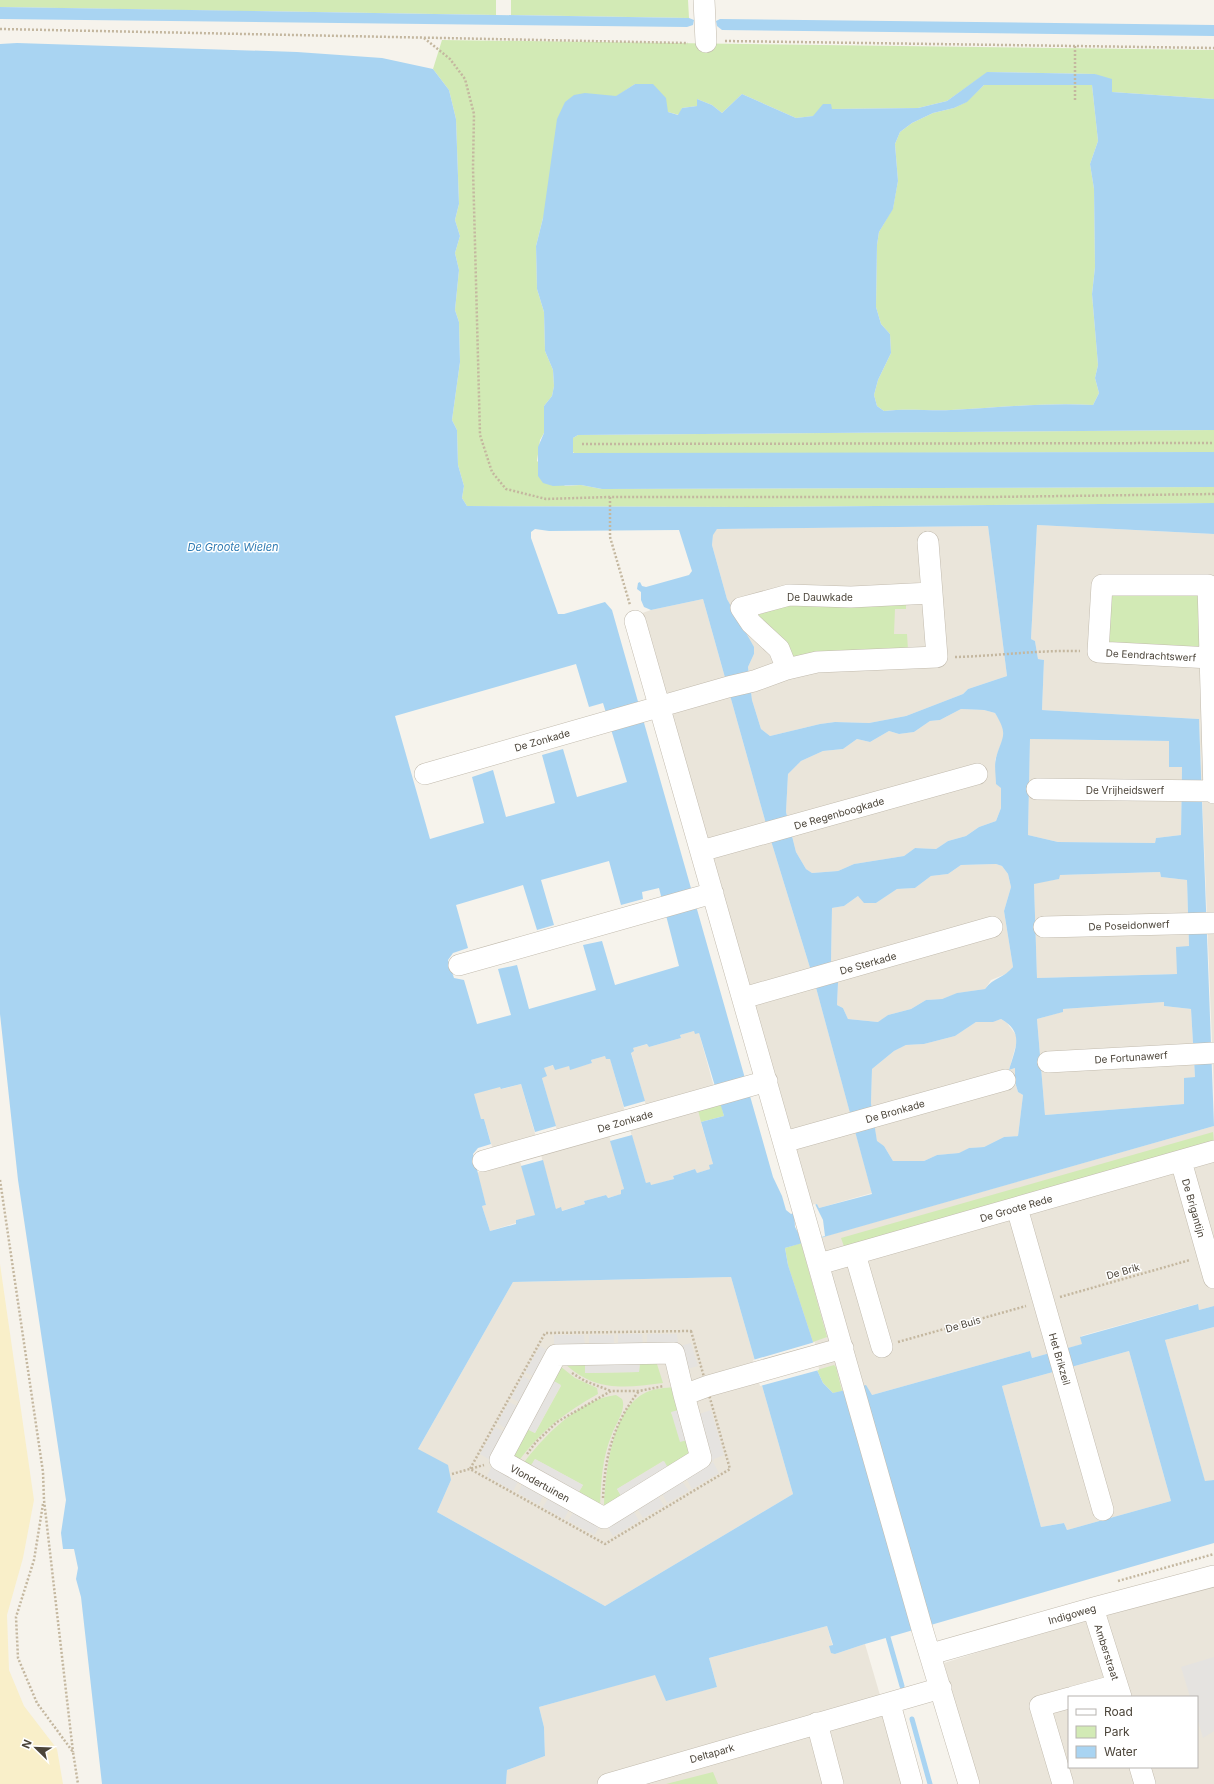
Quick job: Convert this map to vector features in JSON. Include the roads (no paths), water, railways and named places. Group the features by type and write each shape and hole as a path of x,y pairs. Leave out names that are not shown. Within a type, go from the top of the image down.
{"street":[{"path":"704,0 706,42"},
{"path":"653,708 754,681 787,669 817,662 937,657 928,542"},
{"name":"De Eendrachtswerf","path":"1211,658 1098,652 1102,585 1208,585 1212,605 1211,791"},
{"name":"De Dauwkade","path":"787,669 779,649 751,623 741,608 789,595 851,597 931,593"},
{"path":"635,621 653,708 701,851 708,894 743,998 762,1082 784,1142 819,1264 836,1350 852,1385 923,1632 969,1784"},
{"name":"De Zonkade","path":"425,774 653,708"},
{"name":"De Regenboogkade","path":"701,851 976,774"},
{"name":"De Vrijheidswerf","path":"1037,789 1211,791"},
{"path":"459,965 708,894"},
{"name":"De Poseidonwerf","path":"1044,927 1213,923"},
{"name":"De Sterkade","path":"743,998 992,927"},
{"name":"De Fortunawerf","path":"1048,1062 1214,1053"},
{"name":"De Bronkade","path":"784,1142 1005,1080"},
{"name":"De Zonkade","path":"483,1161 762,1082"},
{"name":"De Groote Rede","path":"819,1264 1214,1151"},
{"name":"De Brigantijn","path":"1181,1161 1214,1278"},
{"name":"Het Brikzeil","path":"1017,1208 1103,1510"},
{"path":"855,1254 882,1347"},
{"path":"677,1390 708,1386 836,1350"},
{"name":"Vlondertuinen","path":"674,1353 677,1390 701,1458 604,1518 500,1460 556,1355 674,1353"},
{"name":"Indigoweg","path":"930,1654 1214,1576"},
{"name":"Amberstraat","path":"1093,1608 1119,1691"},
{"name":"Deltapark","path":"608,1784 817,1723 890,1704 941,1688"},
{"path":"1081,1696 1119,1691"},
{"path":"1064,1784 1040,1706 1068,1698"},
{"path":"890,1704 912,1784"},
{"path":"817,1723 833,1784"},
{"path":"1140,1768 1145,1784"}],"water":[{"path":"0,7 689,18 694,20 693,25 687,27 0,19"},
{"path":"720,19 1214,25 1214,36 722,30 717,26 716,21"},
{"name":"De Groote Wielen","path":"17,43 297,52 382,58 433,69 449,90 456,119 459,204 455,220 460,236 455,253 459,270 455,310 459,322 460,362 452,420 457,430 458,465 464,486 462,498 467,506 758,507 1214,503 1214,534 1037,525 1031,639 1035,641 1038,659 1044,660 1042,710 1199,719 1214,1126 785,1248 788,1265 813,1342 817,1370 823,1383 833,1393 866,1385 872,1395 1030,1351 1032,1358 1082,1344 1080,1337 1198,1304 1199,1310 1214,1306 1214,1327 1165,1340 1205,1481 1214,1480 1214,1543 835,1654 831,1653 829,1646 833,1645 827,1626 709,1658 717,1687 666,1701 655,1675 539,1707 544,1727 545,1756 507,1770 506,1784 102,1784 81,1597 76,1579 78,1568 74,1549 63,1549 61,1533 66,1500 18,1180 0,1014 0,44","holes":["988,526 1007,676 968,689 963,694 906,716 869,723 835,722 820,724 770,736 761,729 752,700 748,667 754,654 754,647 727,599 712,545 713,535 717,529","535,529 549,531 679,530 692,571 689,575 646,587 642,586 640,582 638,583 637,589 641,592 641,600 644,607 651,610 703,599 768,831 815,984 872,1194 819,1208 817,1204 791,1214 786,1210 782,1196 773,1177 612,610 605,602 564,614 558,614 531,538 531,532","576,664 589,707 603,703 627,782 577,797 563,749 542,755 555,803 506,817 493,770 472,777 484,823 430,839 395,716","961,709 984,710 995,713 1003,732 995,764 996,784 1001,788 1001,808 996,821 979,827 966,836 948,841 936,849 915,848 904,856 854,864 838,871 812,873 806,869 796,852 786,812 788,774 801,761 823,751 843,749 857,739 870,742 889,731 899,734 914,732 930,721 940,720","1030,739 1169,741 1169,767 1182,767 1181,835 1156,838 1155,843 1058,842 1028,835","609,861 621,905 643,899 642,892 659,888 679,966 615,985 602,941 583,945 596,990 529,1009 517,965 498,969 511,1015 477,1024 464,980 454,978 448,960 453,953 468,948 456,905 523,885 537,930 554,925 541,880","996,864 1002,866 1008,874 1011,887 1004,911 1013,967 1010,971 992,982 985,989 957,993 942,999 926,1000 911,1009 888,1015 878,1022 848,1019 843,1008 837,1005 838,983 831,962 832,908 844,906 858,896 864,903 876,903 897,889 915,888 931,876 948,874 961,865","1160,872 1161,877 1187,880 1189,946 1176,947 1177,974 1037,978 1034,884 1059,879 1060,875","1164,1002 1164,1006 1191,1009 1195,1077 1184,1078 1184,1104 1045,1115 1037,1019 1063,1012 1063,1009","1001,1019 1013,1030 1016,1035 1016,1042 1009,1070 1015,1068 1015,1082 1018,1092 1023,1095 1018,1136 1004,1137 984,1147 969,1148 959,1153 937,1155 924,1161 893,1161 884,1146 877,1141 871,1103 872,1069 894,1051 906,1045 924,1044 955,1036 976,1022 993,1022","694,1031 695,1034 699,1033 724,1116 701,1122 713,1164 709,1165 710,1169 697,1173 695,1169 673,1176 674,1179 651,1185 650,1182 646,1183 632,1135 610,1141 624,1189 621,1190 621,1194 608,1198 606,1195 584,1201 585,1204 562,1211 561,1207 556,1209 543,1160 521,1166 535,1215 516,1220 516,1224 490,1231 482,1206 486,1205 473,1154 478,1148 491,1144 484,1119 481,1119 474,1094 500,1087 501,1089 521,1084 535,1132 556,1126 542,1078 547,1076 544,1068 553,1065 555,1070 569,1066 570,1070 592,1063 591,1060 605,1056 606,1059 610,1059 624,1107 645,1101 631,1053 634,1051 633,1048 647,1044 649,1047 681,1038 680,1035","731,1277 793,1494 605,1606 437,1512 451,1480 448,1465 418,1449 513,1282","1129,1351 1171,1501 1067,1530 1064,1523 1041,1527 1002,1386"]},
{"path":"987,72 1095,74 1112,79 1112,92 1214,99 1214,430 578,435 573,438 573,453 1214,452 1214,487 602,489 581,485 553,486 543,483 538,476 538,447 544,433 544,406 552,396 554,386 553,370 545,351 544,312 537,289 536,246 543,218 557,119 565,102 574,95 585,93 616,96 635,84 653,84 666,98 668,112 678,115 682,108 697,106 697,99 712,105 722,113 742,94 796,118 813,116 823,104 831,104 832,109 918,108 947,101","holes":["984,85 1092,85 1098,141 1090,164 1094,189 1095,267 1092,294 1098,365 1095,378 1099,393 1093,405 1040,405 951,410 884,411 877,406 874,395 878,380 891,353 890,334 881,324 876,307 877,245 879,232 893,209 898,181 895,144 900,132 912,123 933,113 954,108 967,102"]}],"waterway":[{"path":"888,1637 902,1686"},
{"path":"912,1719 930,1784"}]}
